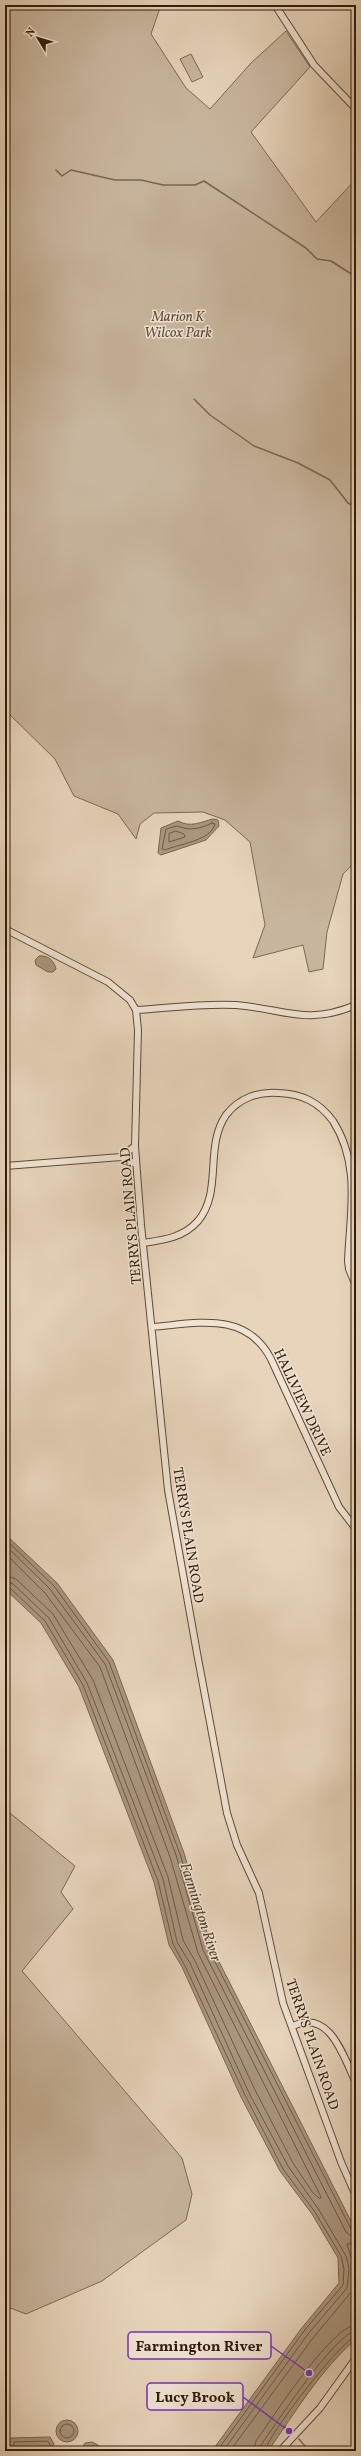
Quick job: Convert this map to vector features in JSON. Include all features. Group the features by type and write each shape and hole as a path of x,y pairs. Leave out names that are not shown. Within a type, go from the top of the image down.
{"street":[{"path":"275,5 314,65 356,109"},
{"path":"5,929 108,982 130,1000 136,1010 238,1005 309,1017 327,1015 356,1005"},
{"name":"TERRYS PLAIN ROAD","path":"136,1010 138,1030 135,1146 136,1164 168,1490 227,1813 237,1845 259,1893 283,2003 293,2026 341,2162 356,2196"},
{"path":"143,1242 176,1237 198,1221 212,1193 213,1154 218,1132 230,1110 243,1100 259,1093 292,1094 306,1098 326,1112 341,1134 351,1157 354,1198 348,1269 356,1286"},
{"path":"121,1157 135,1146"},
{"path":"5,1166 121,1157 136,1164"},
{"name":"HALLVIEW DRIVE","path":"153,1327 220,1322 243,1330 258,1339 271,1359 338,1507 356,1529"},
{"path":"293,2026 305,2022 313,2022 328,2030 339,2046 356,2083"},
{"path":"280,2451 320,2408 356,2358"}],"green space":[{"name":"Marion K Wilcox Park","path":"5,5 161,5 151,34 186,88 210,109 251,63 286,31 310,67 251,132 316,222 356,179 356,861 343,874 327,932 323,969 309,972 303,945 253,958 265,925 250,842 225,820 203,812 154,813 140,824 136,839 118,814 74,796 55,759 5,710"},
{"path":"191,54 203,77 192,82 180,59"},
{"path":"5,1809 75,1866 61,1892 73,1909 22,1971 182,2158 192,2194 186,2220 102,2281 26,2314 5,2306"}],"water":[{"path":"213,819 218,820 219,826 206,840 161,855 158,853 161,828 178,821 191,824"},
{"path":"39,956 45,956 50,959 54,963 56,969 53,972 48,972 36,965 35,960"},
{"path":"5,1534 57,1583 113,1660 184,1853 211,1946 356,2231 356,2339 319,2378 268,2451 212,2451 301,2329 339,2283 338,2258 312,2214 280,2171 241,2097 182,1967 169,1945 154,1882 79,1687 41,1623 5,1589"},
{"path":"67,2420 75,2423 78,2431 75,2439 67,2442 59,2439 56,2431 59,2423"},
{"path":"50,2437 54,2444 49,2451 9,2451 9,2438"},
{"path":"92,2442 98,2445 101,2451 80,2451 85,2443"}],"waterway":[{"path":"56,170 62,176 71,170 115,180 141,180 163,185 195,185 204,181 306,248 317,259 331,261 356,277"},
{"path":"194,399 210,415 254,446 298,463 330,480 348,503 356,507"},
{"path":"284,2426 293,2434"},
{"path":"299,2439 309,2451"}],"place":[{"name":"Farmington River","path":"309,2373"},
{"name":"Lucy Brook","path":"289,2431"}]}
